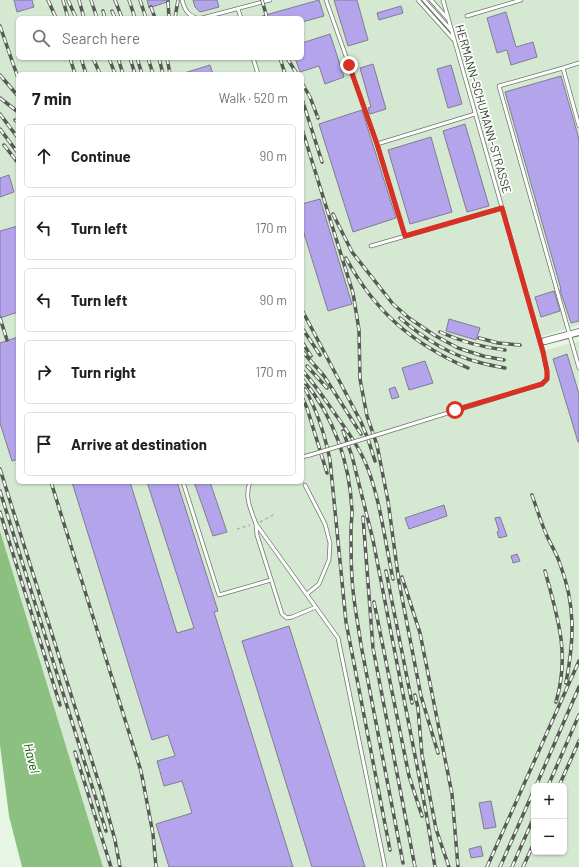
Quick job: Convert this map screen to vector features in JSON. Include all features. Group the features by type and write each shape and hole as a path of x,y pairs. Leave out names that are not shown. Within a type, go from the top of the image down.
{"street":[{"path":"545,341 579,332"}],"lane":[{"path":"182,0 185,10 193,16"},
{"path":"210,16 270,0"},
{"path":"326,0 377,144 405,236"},
{"path":"418,0 454,40"},
{"path":"424,0 452,31"},
{"path":"431,0 449,20"},
{"name":"HERMANN-SCHUMANN-STRASSE","path":"304,456 542,384 547,379 543,352 443,0"},
{"path":"467,16 521,0"},
{"path":"238,9 240,16"},
{"path":"254,60 257,72"},
{"path":"579,63 499,86 579,368"},
{"path":"562,68 579,126"},
{"path":"377,144 475,114"},
{"path":"371,246 502,208"},
{"path":"184,484 219,595 271,580"},
{"path":"250,484 248,502 256,524 257,535 282,614 287,618 292,617 316,607"},
{"path":"305,485 325,524 330,543 329,560 319,584 307,594"},
{"path":"256,524 338,638 385,867"}],"shaded area":[{"path":"0,0 579,0 579,325 542,336 546,350 579,341 579,867 103,867 0,531"}],"water":[{"name":"Havel","path":"0,531 103,867 22,867 9,816 0,745"}],"building":[{"path":"14,0 32,0 34,7 17,12"},
{"path":"147,0 169,0 170,1 149,8"},
{"path":"193,0 217,0 219,7 200,12 195,7"},
{"path":"319,0 324,16 304,21 304,16 262,16"},
{"path":"334,0 357,0 368,40 348,46"},
{"path":"401,6 403,13 379,20 377,13"},
{"path":"506,12 516,47 533,42 537,57 511,65 507,50 497,53 487,18"},
{"path":"330,34 344,77 325,84 319,66 300,72 296,60 304,60 304,42"},
{"path":"373,64 386,109 370,114 368,108 371,107 360,68"},
{"path":"210,65 212,72 187,72"},
{"path":"451,65 462,104 448,108 437,69"},
{"path":"561,76 579,139 579,321 571,323 560,290 561,289 505,92"},
{"path":"362,110 396,218 353,232 319,124"},
{"path":"465,124 489,206 467,212 443,131"},
{"path":"431,137 452,212 410,224 388,150"},
{"path":"9,175 14,192 0,197 0,178"},
{"path":"320,199 352,304 328,311 304,233 304,203"},
{"path":"16,227 16,313 0,318 0,231"},
{"path":"554,291 560,311 541,317 535,297"},
{"path":"449,319 480,328 476,340 446,331"},
{"path":"16,338 16,460 12,461 0,423 0,343"},
{"path":"567,354 579,394 579,442 553,359"},
{"path":"425,361 433,383 409,390 402,368"},
{"path":"395,387 399,397 392,399 389,389"},
{"path":"73,484 131,484 177,633 194,628 148,484 178,484 218,611 214,612 293,867 169,867 156,824 192,813 182,781 164,786 157,761 175,756 168,735 152,740"},
{"path":"195,484 211,484 227,532 213,536"},
{"path":"444,505 447,516 409,529 405,518"},
{"path":"500,517 507,536 499,538 497,532 499,531 495,518"},
{"path":"517,554 520,561 513,563 511,556"},
{"path":"289,626 365,867 312,867 242,641"},
{"path":"491,801 496,827 484,829 479,803"},
{"path":"481,846 483,856 471,858 469,849"}],"railway":[{"path":"48,0 55,16"},
{"path":"63,0 67,16"},
{"path":"68,0 75,16"},
{"path":"79,0 83,16"},
{"path":"91,0 96,16"},
{"path":"115,0 121,16"},
{"path":"129,0 134,16"},
{"path":"140,0 145,16"},
{"path":"175,16 178,0"},
{"path":"262,0 266,16"},
{"path":"168,2 169,16"},
{"path":"151,7 154,16"},
{"path":"103,11 104,16"},
{"path":"112,11 114,16"},
{"path":"0,26 16,72"},
{"path":"71,60 74,72"},
{"path":"82,60 85,72"},
{"path":"94,60 99,72"},
{"path":"110,60 114,72"},
{"path":"119,60 122,72"},
{"path":"131,60 134,72"},
{"path":"138,60 141,72"},
{"path":"149,60 152,72"},
{"path":"160,60 162,72"},
{"path":"167,60 170,72"},
{"path":"281,60 284,72"},
{"path":"288,60 296,72"},
{"path":"0,75 16,94"},
{"path":"304,86 310,97 318,118"},
{"path":"0,98 16,110"},
{"path":"304,105 322,162"},
{"path":"0,114 16,135"},
{"path":"0,129 16,150"},
{"path":"304,135 353,293 359,330 360,379 367,416 377,445 388,501 399,582 421,696 438,753"},
{"path":"4,145 16,160"},
{"path":"333,214 352,252 393,304 409,318 434,335 458,348 483,356 504,360"},
{"path":"346,258 370,295 397,324 430,348 448,359 468,368"},
{"path":"304,314 361,422 375,461"},
{"path":"0,318 7,340"},
{"path":"400,318 427,338 457,355 485,364 505,368"},
{"path":"304,331 320,355"},
{"path":"440,332 472,344 505,350"},
{"path":"479,338 498,343 520,345"},
{"path":"304,345 311,356"},
{"path":"304,353 324,376 361,434"},
{"path":"307,366 327,388"},
{"path":"304,372 348,432 365,461 376,496 393,579"},
{"path":"304,382 323,408 331,424 344,458 348,476 352,511 351,561 354,603 403,863"},
{"path":"305,389 314,406 326,442 330,460 346,622 390,850"},
{"path":"304,401 327,473"},
{"path":"343,431 352,456 373,540 426,812 435,867"},
{"path":"0,469 102,793 115,840 120,867"},
{"path":"52,484 141,771 153,834 156,867"},
{"path":"0,491 106,831"},
{"path":"532,495 545,531 559,560 569,594 572,638 566,683"},
{"path":"0,512 60,705"},
{"path":"363,517 373,648 415,867"},
{"path":"386,571 412,703"},
{"path":"545,571 561,636 562,668 556,702"},
{"path":"402,577 420,633 452,794 458,867"},
{"path":"374,602 409,776 422,816"},
{"path":"487,867 579,661"},
{"path":"537,783 579,687"},
{"path":"415,695 418,708 422,755 436,829 449,867"},
{"path":"549,783 579,715"},
{"path":"560,783 579,741"},
{"path":"75,752 111,867"},
{"path":"500,867 531,797"},
{"path":"512,867 533,819"},
{"path":"523,867 531,850"}],"route":[{"path":"349,65 377,144 405,236 502,208 543,352 547,379 542,384 455,410"}]}
